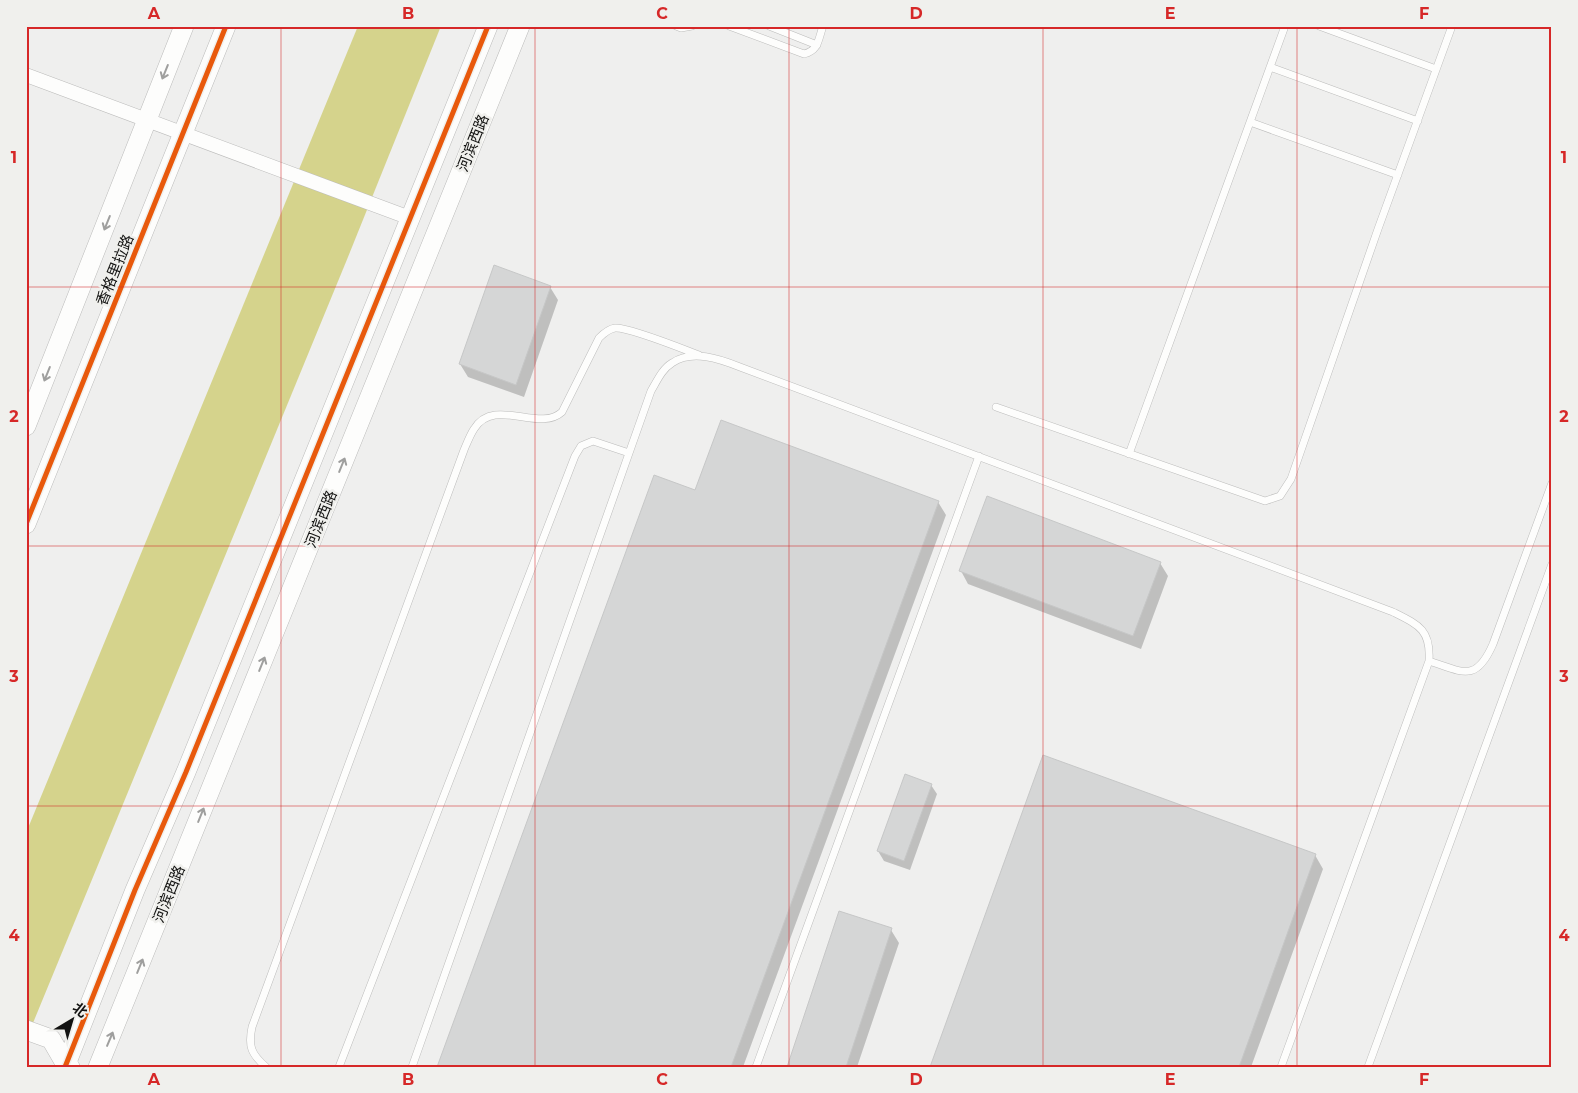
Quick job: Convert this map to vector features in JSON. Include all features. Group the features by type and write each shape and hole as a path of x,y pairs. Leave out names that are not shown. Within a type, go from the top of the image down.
{"street":[{"name":"香格里拉路","path":"26,426 184,26"},
{"name":"香格里拉路","path":"26,524 226,26"},
{"path":"65,1066 134,890 186,772 488,26"},
{"name":"河滨西路","path":"98,1067 520,26"},
{"path":"26,75 410,218"},
{"path":"32,1032 51,1039 65,1066"}],"lane":[{"path":"676,26 681,28 692,26"},
{"path":"729,26 804,54 812,52 817,45 824,26"},
{"path":"769,26 817,45"},
{"path":"1129,454 1285,26"},
{"path":"1319,26 1436,69"},
{"path":"996,408 1265,501 1280,496 1291,479 1452,26"},
{"path":"1270,67 1418,120"},
{"path":"1250,122 1398,175"},
{"path":"266,1067 257,1059 251,1049 252,1027 464,450 475,427 484,419 498,414 540,419 556,418 562,412 598,338 615,328 740,367 979,456 1393,612 1422,630 1428,638 1430,649 1429,661 1281,1067"},
{"path":"412,1067 651,391 662,373 673,362 702,356"},
{"path":"339,1067 575,456 581,446 594,441 629,453"},
{"path":"756,1067 979,456"},
{"path":"1429,661 1463,672 1477,669 1484,663 1493,644 1552,483"},
{"path":"1368,1067 1552,564"}],"shaded area":[{"path":"358,26 441,26 26,1040 26,833"}],"building":[{"path":"494,265 551,286 516,385 459,364"},
{"path":"721,420 939,501 731,1067 437,1067 654,475 695,490"},
{"path":"987,496 1161,562 1133,636 959,571"},
{"path":"1043,755 1316,854 1239,1067 930,1067"},
{"path":"905,774 932,784 904,861 877,851"},
{"path":"839,911 892,928 846,1067 787,1067"}],"cycle path":[{"path":"26,524 226,26"},
{"path":"65,1067 135,890 186,772 488,26"}]}
